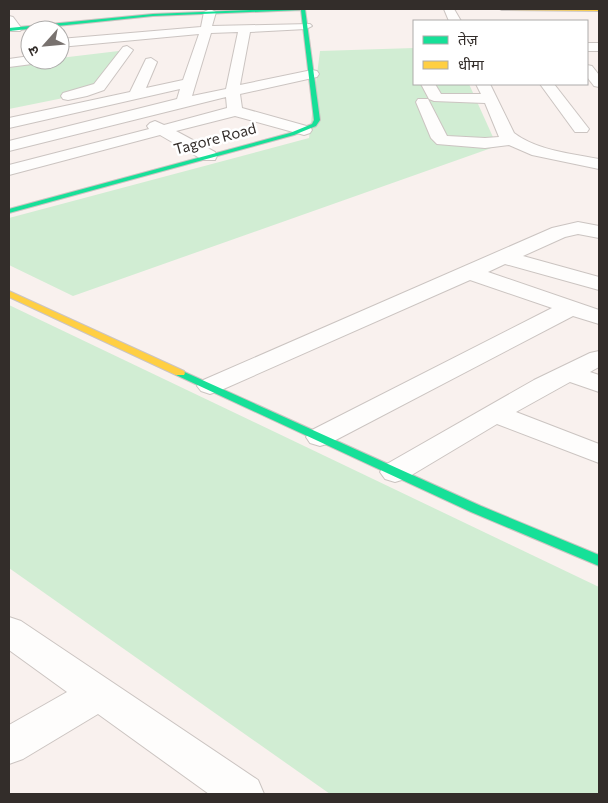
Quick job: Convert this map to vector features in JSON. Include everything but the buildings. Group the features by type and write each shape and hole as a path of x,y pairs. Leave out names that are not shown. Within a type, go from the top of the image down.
{"street":[{"path":"11,26 210,12 299,9"},
{"path":"9,170 235,111 304,130 314,125 317,120 303,9"},
{"path":"502,9 599,10"},
{"path":"183,102 205,36 210,12"},
{"path":"108,52 245,29 306,26"},
{"path":"235,111 232,91 242,66 245,29"},
{"path":"70,43 205,36"},
{"path":"52,99 94,90 127,50"},
{"path":"136,95 151,62"},
{"path":"283,66 311,70"},
{"path":"9,146 311,70"},
{"path":"588,70 599,83"},
{"path":"9,124 190,84"},
{"path":"428,85 434,96 439,98 490,99"},
{"path":"483,85 506,136 510,140 534,150 599,164"},
{"path":"548,85 581,129"},
{"path":"423,102 439,138 443,140 485,143 510,140"},
{"path":"137,115 209,156"},
{"name":"Tagore Road","path":"9,210 304,130"},
{"path":"210,386 569,229 578,228 599,232"},
{"path":"503,257 599,284"},
{"path":"469,273 599,318"},
{"path":"9,294 476,509 599,562"},
{"path":"320,436 570,308"},
{"path":"395,472 543,384 599,358"},
{"path":"568,372 599,384"},
{"path":"494,413 599,454"},
{"path":"9,631 243,794"},
{"path":"9,746 99,694"}],"green space":[{"path":"413,48 413,85 469,85 497,146 73,296 9,265 9,218 309,138 320,51"},
{"path":"127,50 88,93 9,109 9,65 20,64 20,70 70,70 70,57"},
{"path":"9,305 599,587 599,794 330,794 9,568"}],"traffic: fast":[{"path":"9,29 153,15 299,9"},
{"path":"9,211 292,134 314,125 317,120 303,9"},
{"path":"180,373 476,509 599,561"}],"traffic: slow":[{"path":"502,9 599,10"},
{"path":"9,294 180,373"}]}
